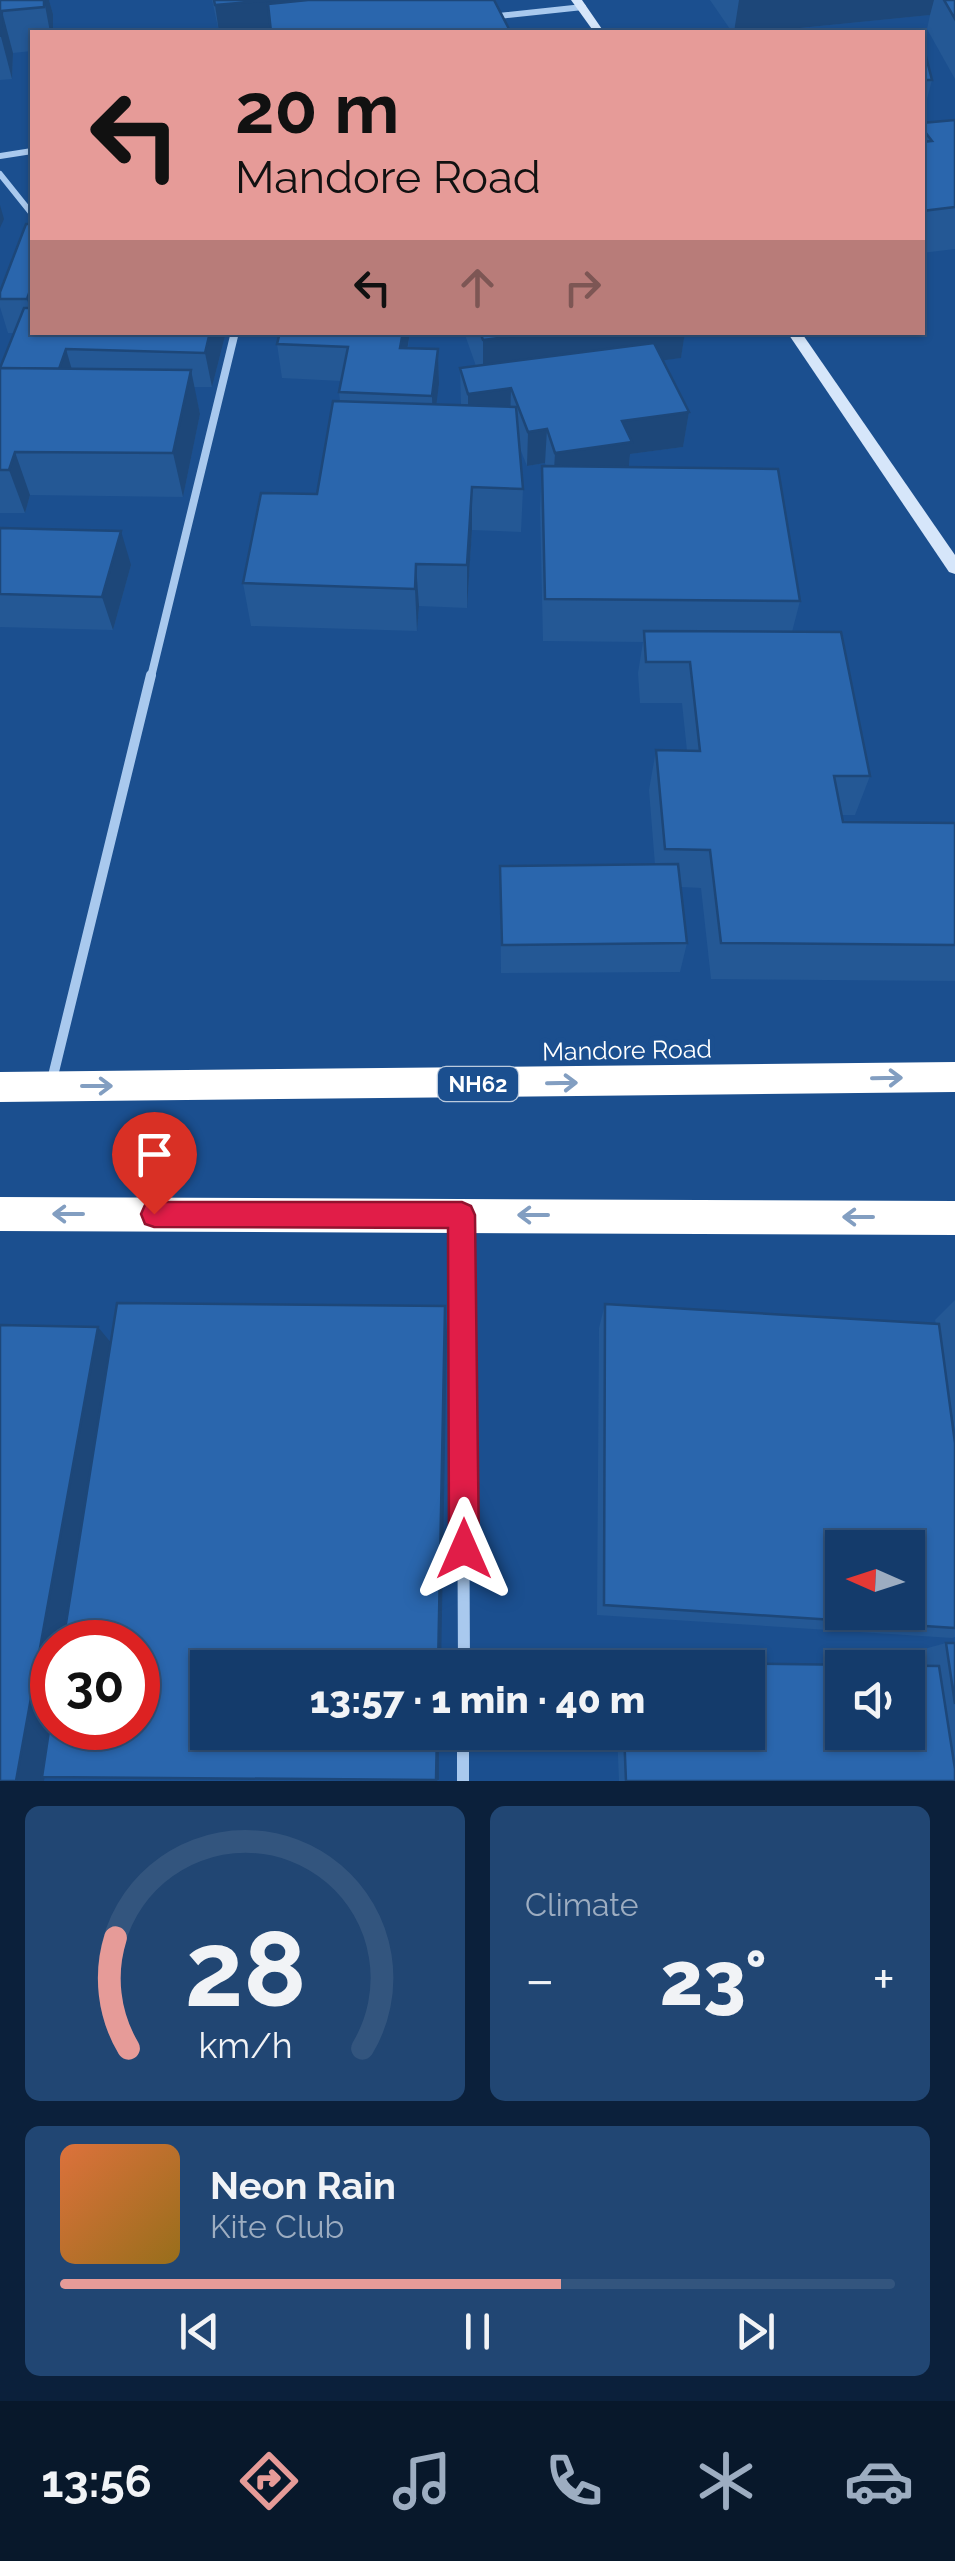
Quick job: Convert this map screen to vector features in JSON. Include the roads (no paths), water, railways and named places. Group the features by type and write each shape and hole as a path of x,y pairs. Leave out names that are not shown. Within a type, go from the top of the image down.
{"highway":[{"name":"Mandore Road","path":"0,1087 955,1077"},
{"path":"0,1214 955,1218"}],"street":[{"path":"485,17 580,4 598,30"},
{"path":"0,156 30,150"},
{"path":"0,174 30,212"},
{"path":"51,1086 234,335"},
{"path":"796,335 955,568"},
{"path":"462,1215 464,1650"},
{"path":"463,1750 463,1781"}]}
